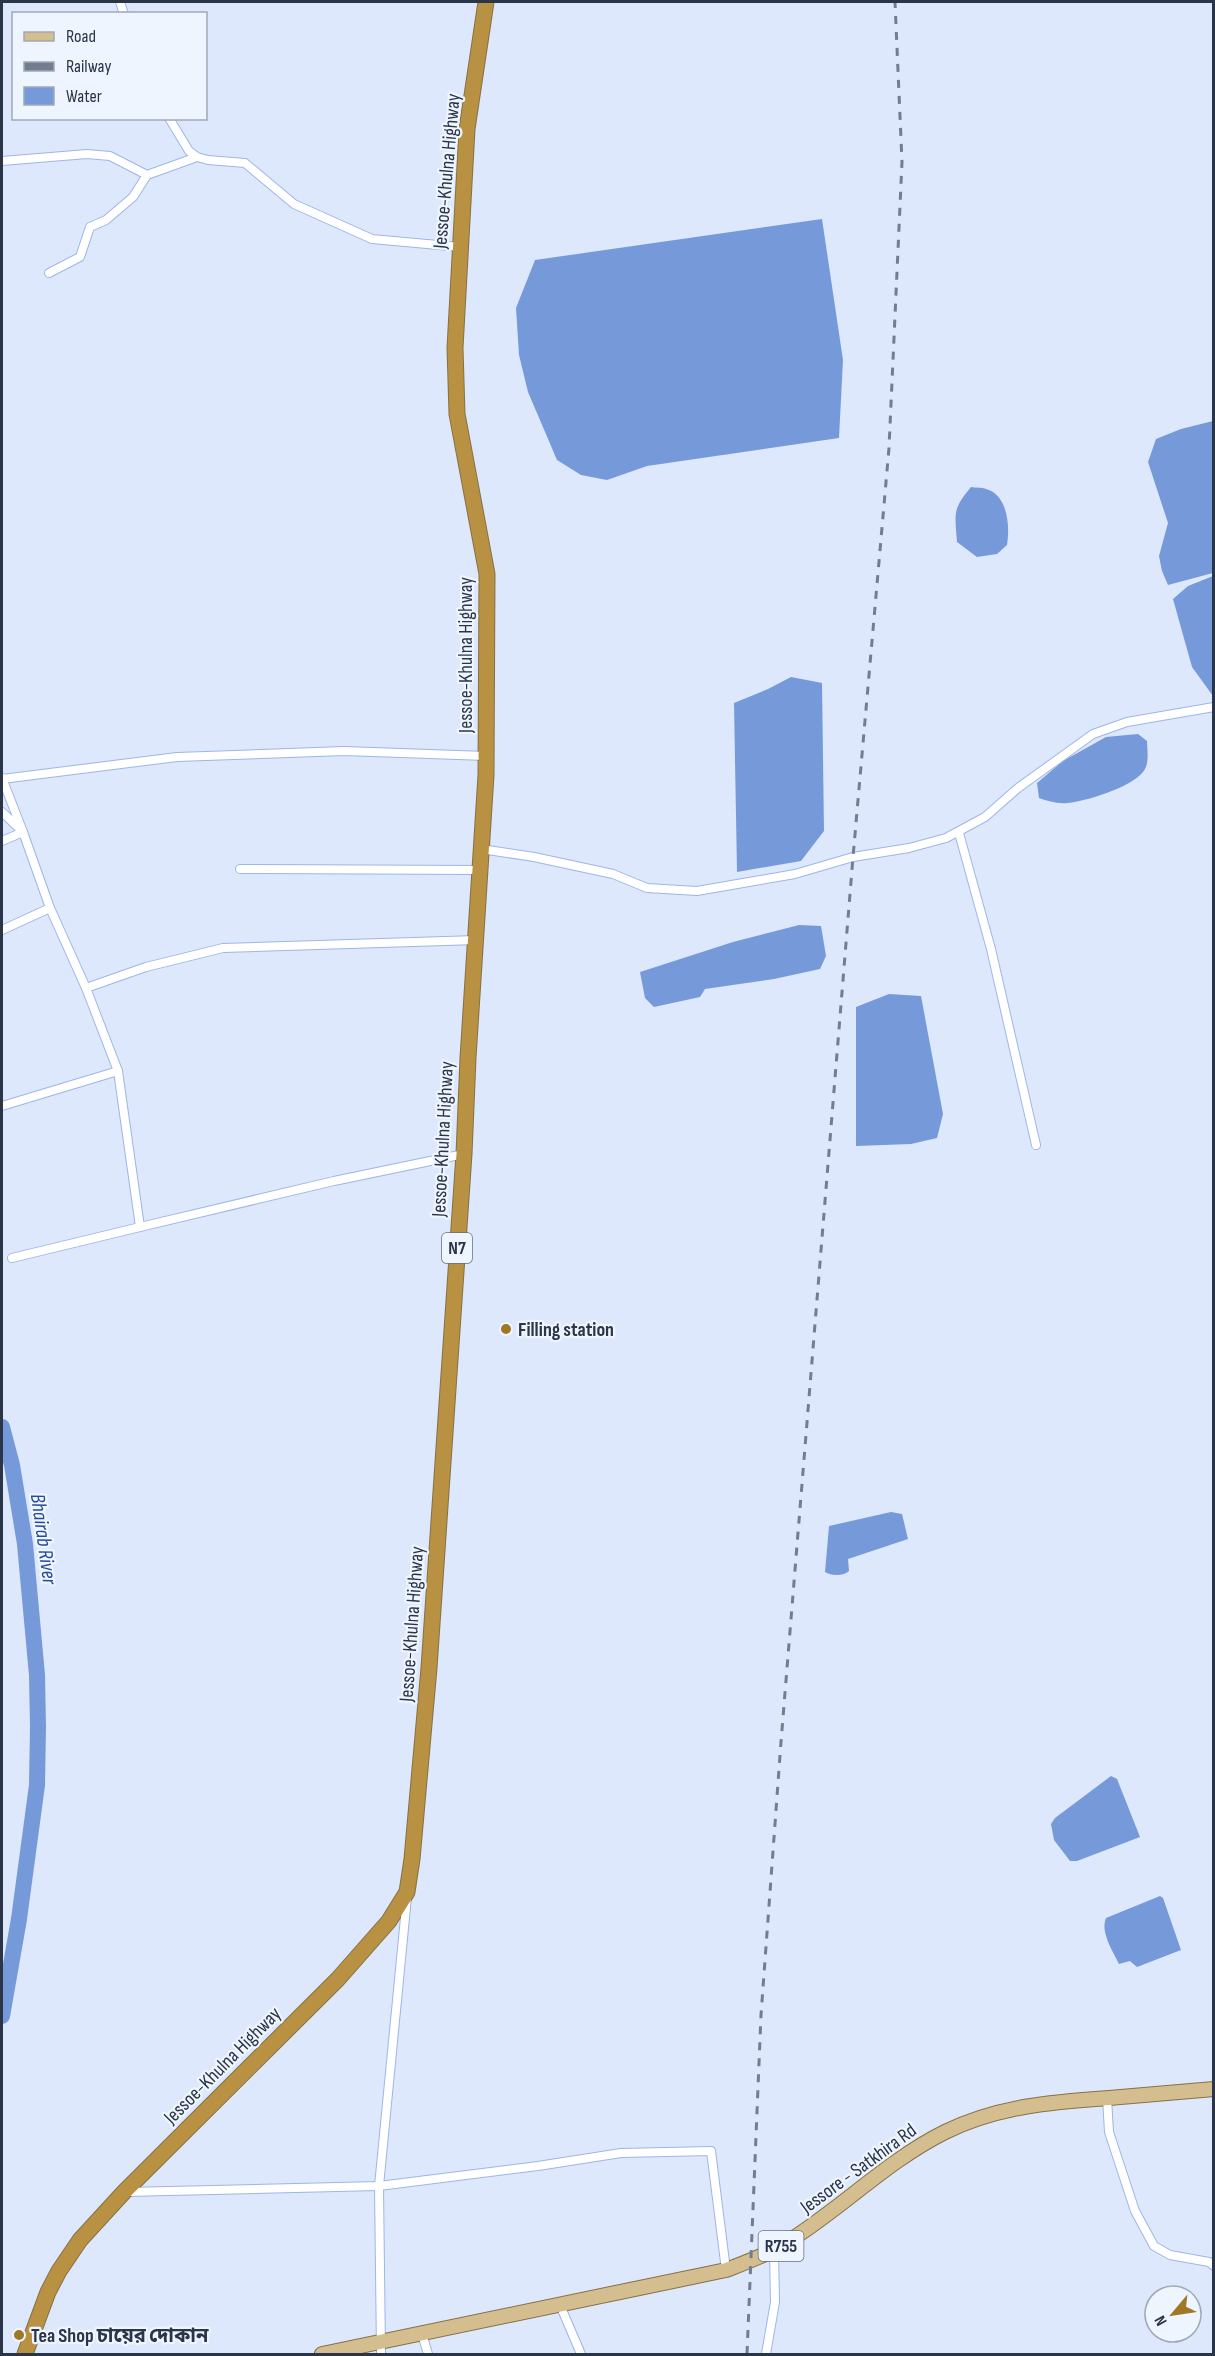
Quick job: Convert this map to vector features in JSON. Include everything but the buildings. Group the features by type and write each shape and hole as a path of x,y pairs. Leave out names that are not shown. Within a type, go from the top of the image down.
{"highway":[{"name":"Jessoe-Khulna Highway","path":"25,2355 48,2292 80,2240 124,2192 338,1979 389,1921 407,1892 429,1668 464,1154 486,756 487,574 457,414 455,348 467,129 486,2"}],"main road":[{"name":"Jessore - Satkhira Rd","path":"322,2355 382,2348 422,2334 726,2270 774,2250 820,2220 901,2159 946,2132 986,2115 1016,2108 1214,2089"}],"street":[{"path":"171,120 189,151 197,157 245,163 294,204 372,239 460,247"},
{"path":"2,161 87,154 110,156 147,175"},
{"path":"50,273 80,257 90,227 106,220 133,197 147,175 197,157"},
{"path":"481,849 534,857 613,874 647,888 697,891 795,874 853,857 909,848 959,833 985,817 1018,788 1093,734 1127,722 1214,707"},
{"path":"140,1227 118,1071 86,988 51,908 2,778 177,757 344,751 486,756"},
{"path":"2,812 22,832"},
{"path":"2,841 22,832"},
{"path":"959,833 992,949 1036,1145"},
{"path":"240,868 480,870"},
{"path":"2,930 51,908"},
{"path":"86,988 146,967 223,948 477,940"},
{"path":"2,1106 118,1071"},
{"path":"12,1258 334,1181 464,1154"},
{"path":"382,2348 379,2186 407,1892"},
{"path":"1107,2098 1109,2132 1135,2211 1154,2246 1170,2255 1209,2262 1214,2266"},
{"path":"124,2192 379,2186 621,2153 711,2151 726,2270"},
{"path":"766,2355 775,2302 774,2250"},
{"path":"560,2305 581,2355"},
{"path":"422,2334 428,2355"}],"water":[{"path":"822,219 843,360 839,438 647,466 607,480 581,475 557,460 528,392 519,355 516,308 535,260"},
{"path":"1213,421 1213,573 1168,585 1159,556 1168,523 1148,462 1156,439 1181,429"},
{"path":"971,487 984,488 993,492 1003,504 1008,529 1007,545 997,554 977,557 957,542 956,512"},
{"path":"1213,576 1213,696 1192,667 1173,599 1188,586"},
{"path":"791,677 822,683 824,831 801,861 737,872 734,703"},
{"path":"1138,734 1147,741 1147,761 1145,769 1137,778 1107,793 1075,802 1060,803 1039,798 1037,783 1063,761 1106,737"},
{"path":"799,925 821,926 826,956 820,969 774,979 705,989 700,997 654,1007 645,998 640,972 733,942"},
{"path":"889,994 921,996 943,1114 937,1138 911,1144 856,1146 856,1007"},
{"path":"891,1512 902,1514 908,1539 848,1559 849,1571 844,1574 834,1575 825,1572 829,1526"},
{"path":"1111,1776 1117,1779 1140,1837 1077,1861 1070,1861 1054,1840 1051,1824 1055,1818"},
{"path":"1160,1896 1163,1898 1181,1950 1137,1967 1130,1961 1119,1964 1106,1935 1106,1918"}],"waterway":[{"name":"Bhairab River","path":"2,1427 12,1465 25,1544 37,1675 38,1727 37,1785 19,1919 2,2016"}],"railway":[{"path":"747,2354 761,2015 781,1742 853,857 889,448 902,162 895,2"}],"place":[{"name":"Filling station","path":"506,1329"},
{"name":"Tea Shop চায়ের দোকান","path":"19,2335"}]}
